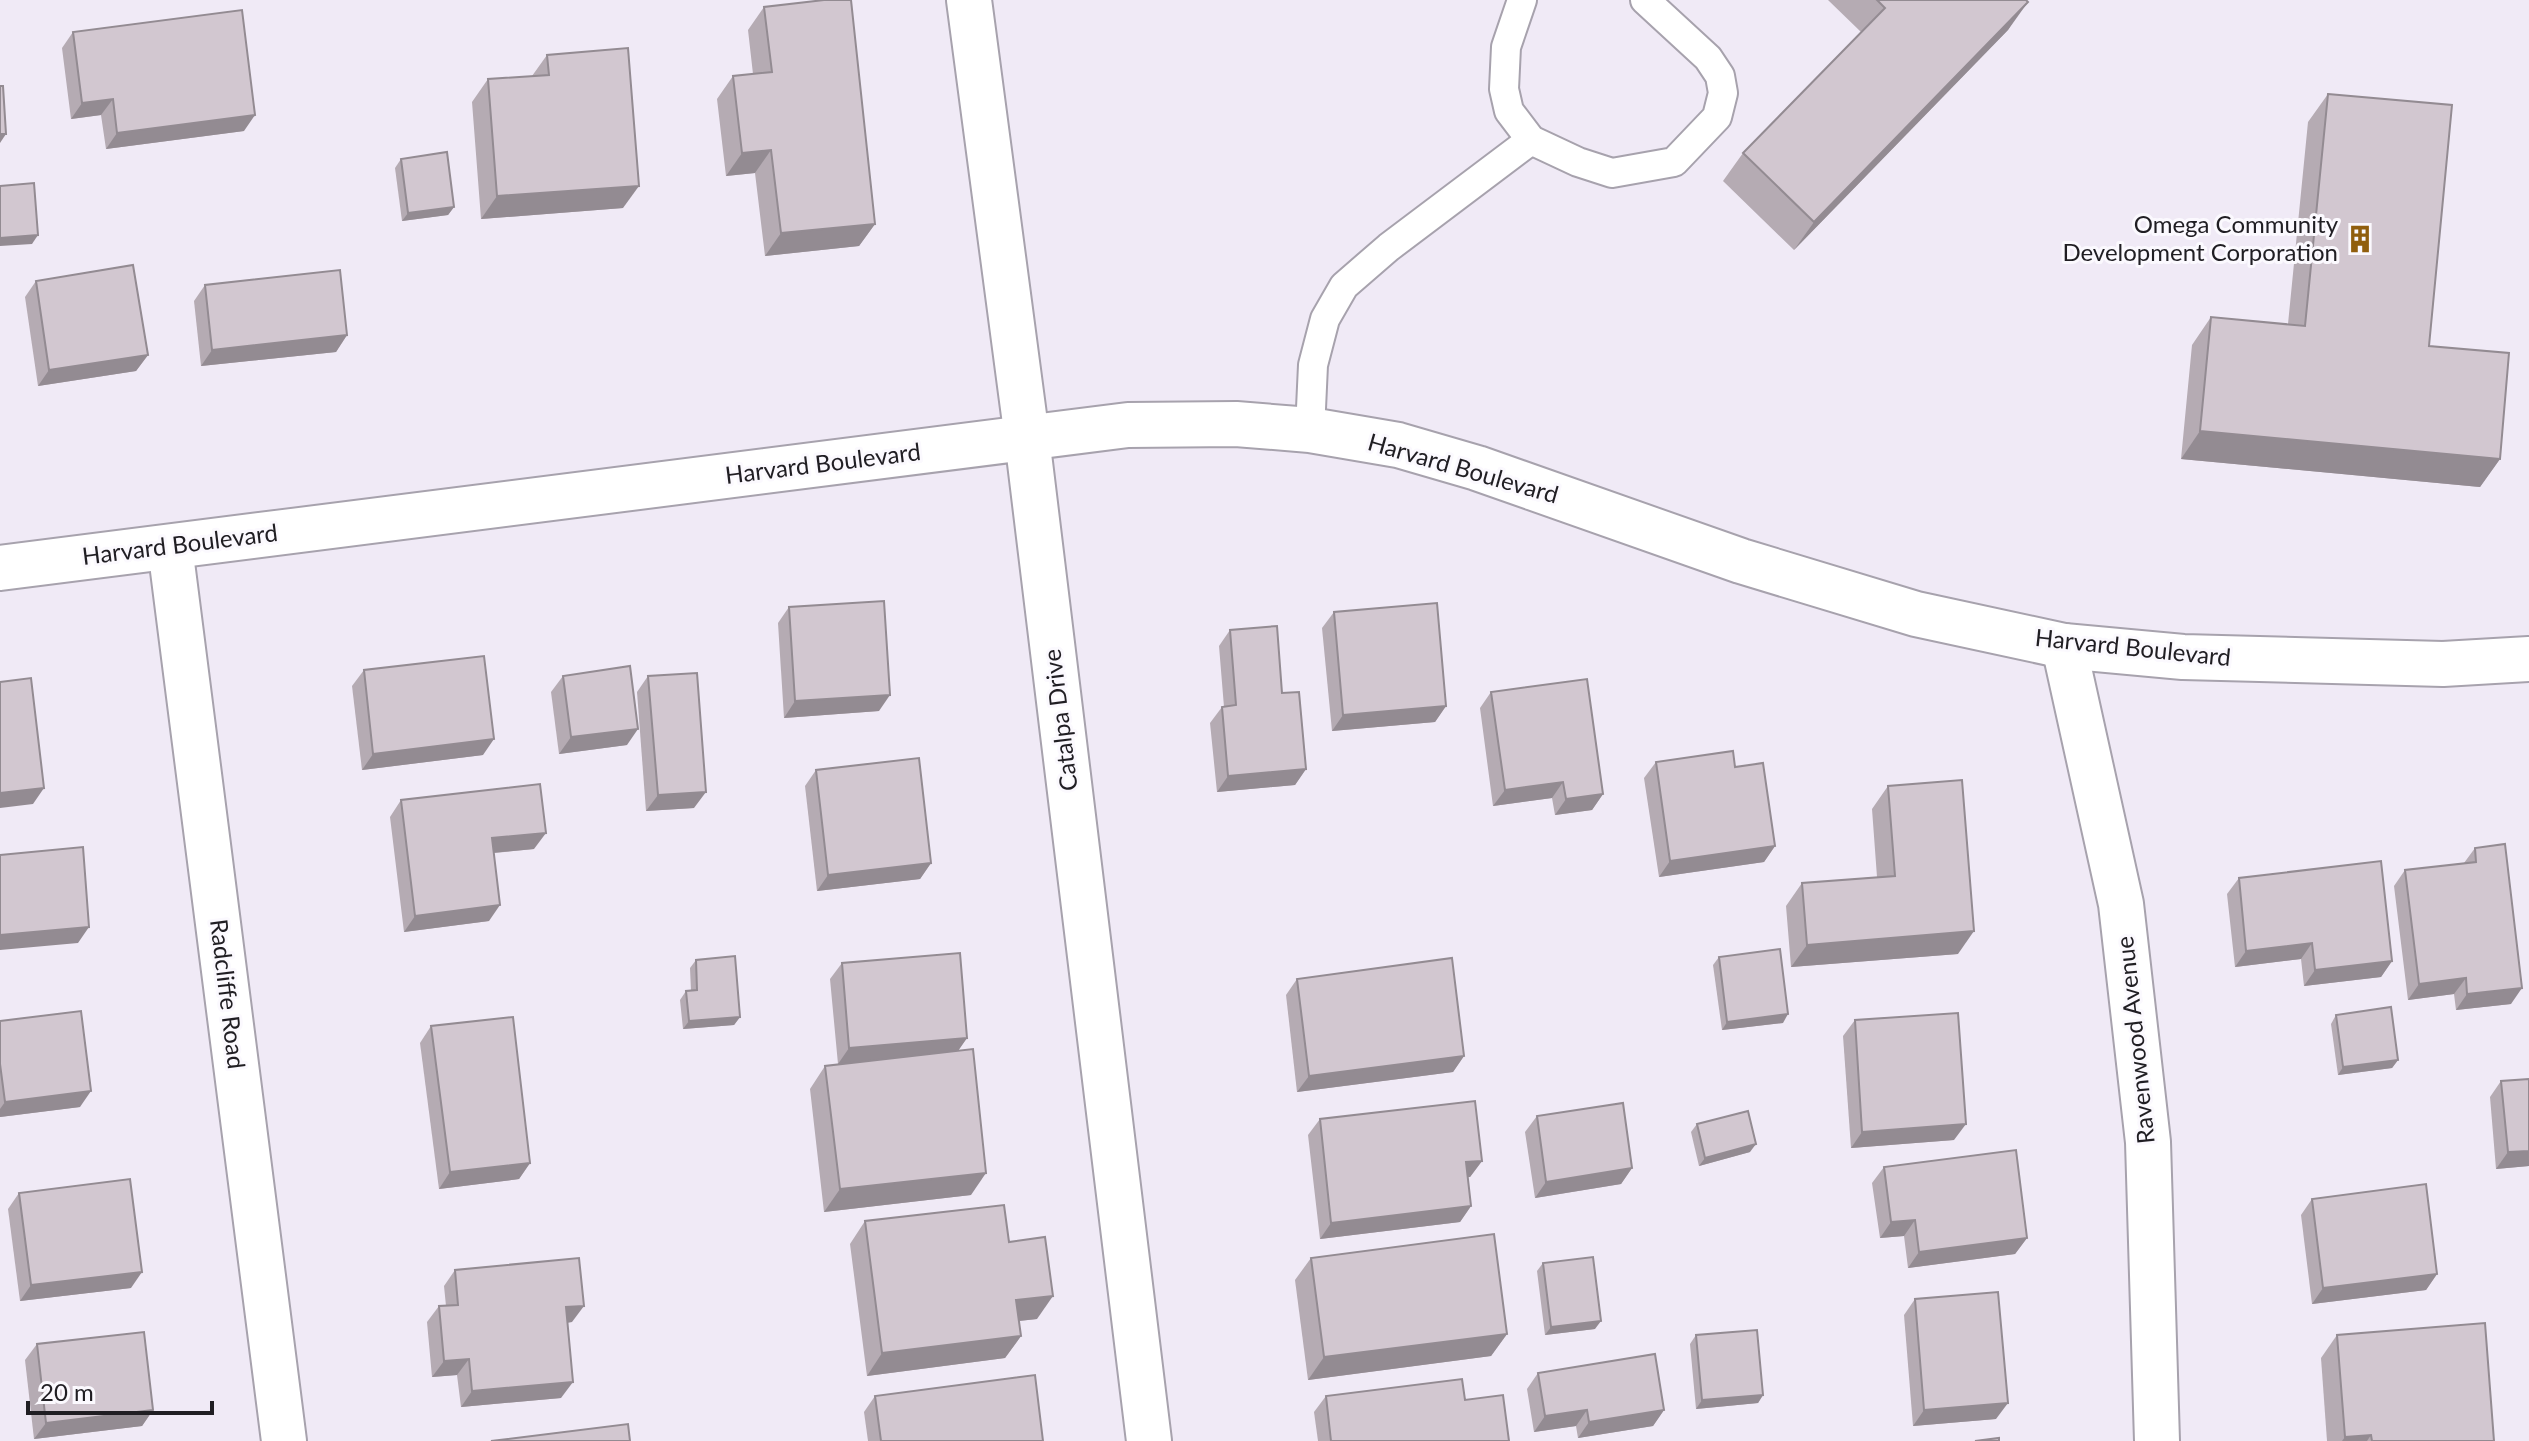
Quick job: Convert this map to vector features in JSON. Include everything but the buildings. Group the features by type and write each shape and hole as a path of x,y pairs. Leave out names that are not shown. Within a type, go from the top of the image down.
{"street":[{"name":"Catalpa Drive","path":"969,0 1027,438 1149,1441"},
{"name":"Harvard Boulevard","path":"0,568 1128,425 1236,424 1310,430 1398,445 1477,468 1741,561 1916,614 2064,646 2183,657 2397,663 2529,659"},
{"name":"Radcliffe Road","path":"170,547 284,1441"},
{"name":"Ravenwood Avenue","path":"2064,646 2121,904 2148,1142 2157,1441"}],"lane":[{"path":"1522,0 1506,47 1504,89 1509,111 1531,140 1578,162 1612,173 1674,162 1717,117 1723,93 1720,76 1708,58 1645,0"},
{"path":"1310,430 1313,365 1325,319 1344,286 1389,247 1531,140"}],"place":[{"name":"Omega Community Development Corporation","path":"2360,239"}]}
